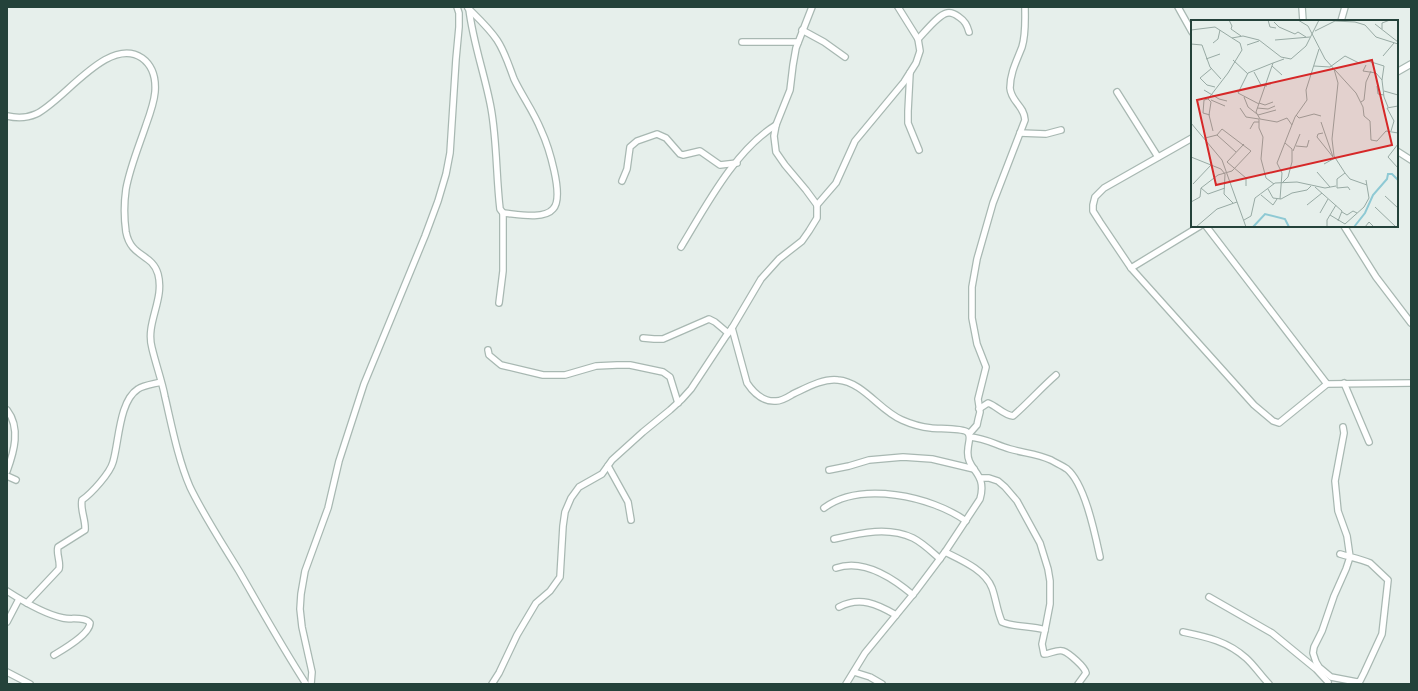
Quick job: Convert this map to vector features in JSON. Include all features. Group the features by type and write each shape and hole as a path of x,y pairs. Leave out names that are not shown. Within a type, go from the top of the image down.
{"street":[{"path":"311,684 312,672 302,627 300,609 305,571 328,508 339,461 364,384 425,236 446,174 450,153 459,27 459,13 457,7"},
{"path":"812,7 798,42 792,65 790,90 776,125 774,136 776,152 818,205"},
{"path":"492,684 500,673 517,635 536,603 550,590 560,577 563,526 565,512 571,498 579,487 602,474 612,460 678,403 690,389 732,328 761,279 779,259 802,241 809,231 817,218 818,205 836,183 855,141 891,99 916,63 920,51 918,39 898,7"},
{"path":"969,436 976,426 980,412 978,399 986,367 977,344 972,318 972,287 979,251 993,203 1025,120 1025,116 1020,106 1011,94 1010,82 1014,66 1022,48 1025,7"},
{"path":"1178,7 1191,30"},
{"path":"1302,7 1303,20"},
{"path":"1341,20 1345,7"},
{"path":"468,8 491,107 498,172 500,209 503,213 503,271 499,303"},
{"path":"468,8 485,24 497,40 523,97 541,130 550,158 557,191 556,204 547,214 503,213"},
{"path":"918,39 939,18 947,13 954,14 964,20 968,26 969,32"},
{"path":"802,30 813,35 845,57"},
{"path":"742,42 798,42"},
{"path":"7,116 28,117 41,111 97,65 107,58 118,54 133,54 142,58 149,65 154,78 155,92 153,104 131,169 126,189 125,221 130,244 134,250 150,260 158,273 160,293 150,334 152,348 182,464 190,485 205,516 249,588 279,642 306,684"},
{"path":"1398,71 1411,64"},
{"path":"910,72 908,123 919,150"},
{"path":"1117,92 1158,157"},
{"path":"681,247 714,194 736,163 757,139 776,125"},
{"path":"1020,134 1046,134 1061,130"},
{"path":"622,181 627,169 630,147 637,141 657,134 666,138 680,154 700,151 720,165 736,163"},
{"path":"1191,139 1104,188 1095,196 1094,211 1132,268 1254,405 1273,421 1278,423 1327,384 1411,383"},
{"path":"1398,152 1411,160"},
{"path":"1132,268 1198,227"},
{"path":"1207,227 1327,384"},
{"path":"1345,227 1376,277 1411,323"},
{"path":"643,338 663,339 708,319 715,322 728,333"},
{"path":"732,328 747,383 751,390 758,396 776,402 800,390 824,381 838,380 847,382 863,391 888,413 914,425 961,429 967,431 969,436 968,456 970,464 980,478 982,490 980,499 940,559 913,595 865,653 846,684"},
{"path":"488,350 489,355 501,365 544,375 565,375 596,366 617,364 630,365 663,372 670,378 678,403"},
{"path":"979,409 988,404 1009,416 1013,416 1056,375"},
{"path":"27,603 59,569 60,564 57,550 58,547 85,530 86,526 82,500 90,494 113,463 124,409 131,396 138,390 161,382"},
{"path":"1344,383 1369,442"},
{"path":"7,410 12,418 15,440 14,452 7,471"},
{"path":"1328,681 1316,662 1314,647 1322,631 1350,557 1347,536 1338,511 1335,481 1344,433 1343,427"},
{"path":"969,436 1051,460 1068,470 1075,478 1090,514 1100,557"},
{"path":"829,470 868,460 904,457 932,459 974,469"},
{"path":"608,466 628,502 631,520"},
{"path":"7,476 16,480"},
{"path":"980,478 998,480 1005,487 1016,501 1040,543 1050,581 1050,604 1042,644 1043,652 1046,655 1063,651 1086,670 1078,684"},
{"path":"824,508 844,499 858,496 888,494 922,500 944,507 966,521"},
{"path":"834,539 870,532 898,533 913,538 940,559"},
{"path":"945,552 972,567 988,580 992,588 995,605 1002,622 1012,625 1034,626 1045,630"},
{"path":"1209,597 1272,633 1328,681 1357,682 1360,681 1382,634 1388,580 1370,563 1340,554"},
{"path":"836,568 844,565 865,567 899,584 913,595"},
{"path":"7,591 27,603 58,617 88,620 90,623 88,629 54,655"},
{"path":"7,622 20,599"},
{"path":"839,607 851,601 864,602 886,609 896,615"},
{"path":"1183,632 1211,638 1231,646 1246,658 1269,684"},
{"path":"7,672 30,684"},
{"path":"854,672 870,677 882,684"}]}
